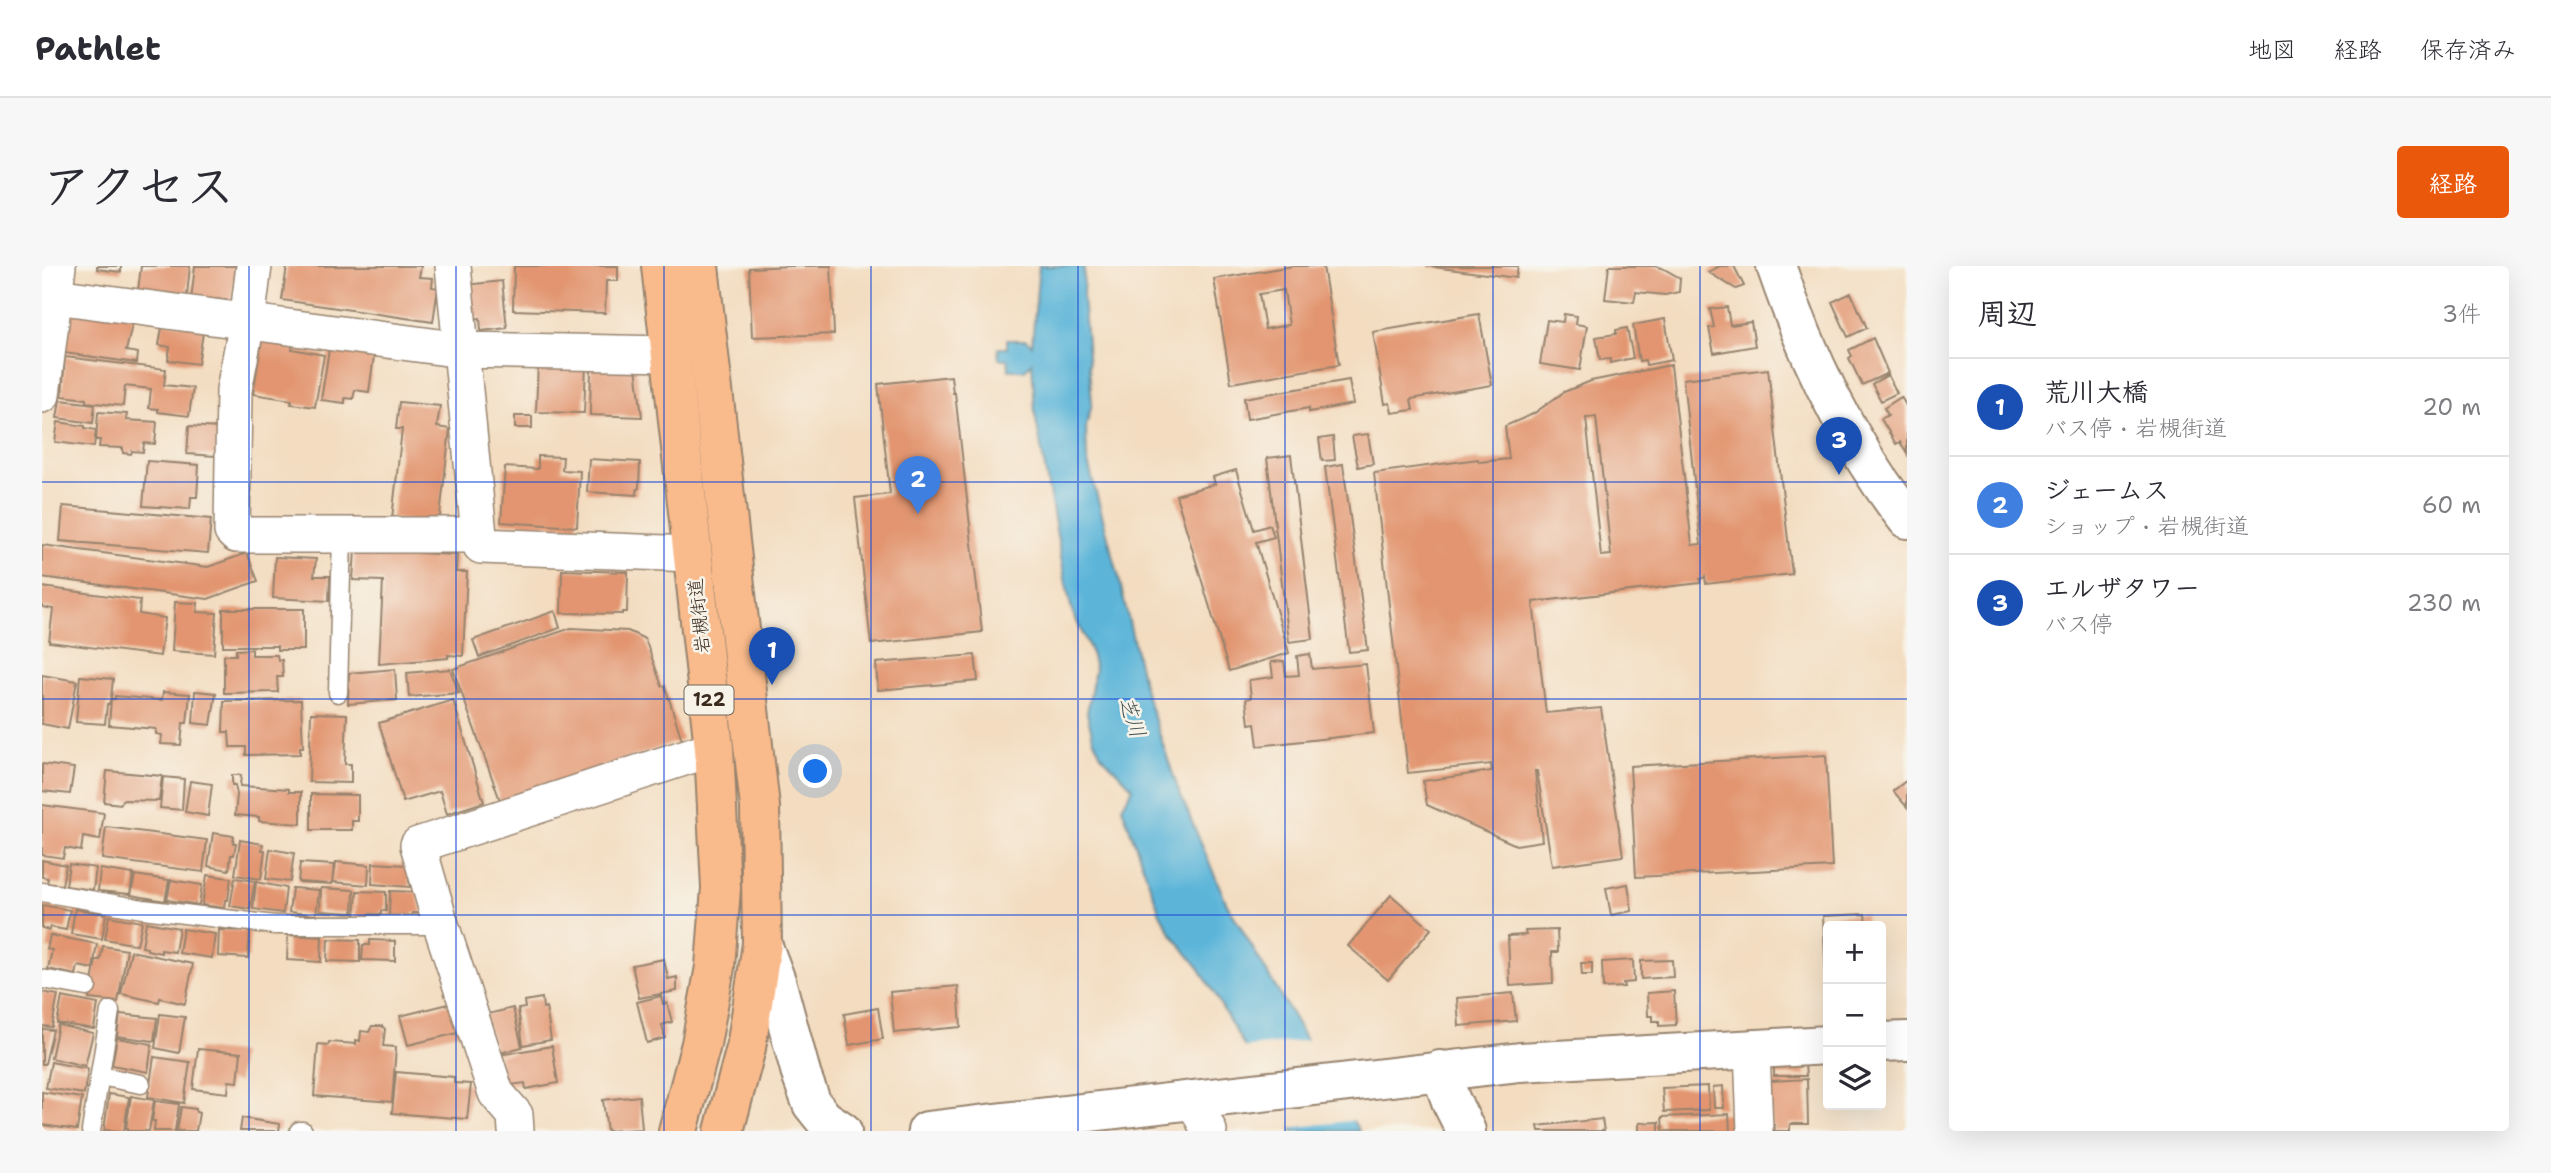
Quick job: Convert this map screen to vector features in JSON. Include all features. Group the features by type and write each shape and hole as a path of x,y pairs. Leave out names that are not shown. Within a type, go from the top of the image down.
{"highway":[{"name":"岩槻街道","path":"661,266 714,747 721,888 715,967 701,1044 678,1131"},
{"name":"岩槻街道","path":"699,266 760,807 762,944 746,1048 724,1131"}],"street":[{"path":"254,266 234,390 232,531 236,535 479,536"},
{"path":"453,266 481,546 693,554"},
{"path":"1776,266 1815,365 1856,442 1889,496 1907,519"},
{"path":"42,395 56,281 247,322 462,350 671,354"},
{"path":"516,1131 515,1115 496,1093 418,845 714,747"},
{"path":"762,944 776,981 812,1104 824,1119 842,1131"},
{"path":"1886,1042 1907,1041"},
{"path":"927,1131 1208,1109 1379,1077 1520,1062 1823,1045"},
{"path":"1752,1048 1755,1131"},
{"path":"1440,1070 1466,1131"}],"lane":[{"path":"338,693 342,535"},
{"path":"42,892 143,909 275,925 441,925"},
{"path":"42,979 88,987"},
{"path":"91,1131 110,1011"},
{"path":"100,1076 141,1084"}],"water":[{"name":"芝川","path":"1039,266 1084,266 1083,296 1092,403 1086,427 1087,459 1118,574 1145,691 1178,789 1226,902 1359,1131 1293,1131 1200,969 1171,933 1160,913 1122,807 1133,788 1101,755 1093,738 1087,713 1095,669 1090,649 1072,611 1065,579 1035,414 1032,362 1025,370 1009,370 1008,359 999,359 998,348 1007,348 1007,340 1026,340 1032,345"}],"pier":[{"path":"1309,1040 1356,1120 1288,1128 1242,1048"}],"building":[{"path":"97,266 121,266 121,272 97,269"},
{"path":"141,266 190,266 187,296 138,291"},
{"path":"195,266 236,266 232,301 216,299 215,304 191,300"},
{"path":"287,266 421,266 419,277 433,278 432,287 438,288 433,322 282,300"},
{"path":"514,266 618,266 618,281 606,281 605,313 513,310"},
{"path":"831,266 834,334 752,337 749,268"},
{"path":"1293,266 1323,266 1339,365 1231,383 1214,279","holes":["1284,290 1289,325 1265,329 1259,294"]},
{"path":"1426,266 1518,266 1516,278"},
{"path":"1609,266 1655,266 1664,269 1680,278 1679,292 1665,295 1636,292 1634,302 1605,299"},
{"path":"1720,266 1734,266 1744,286 1736,289 1708,272"},
{"path":"502,281 507,328 481,331 480,318 471,319 466,285"},
{"path":"1851,293 1867,328 1848,337 1832,302"},
{"path":"70,307 134,316 126,351 138,353 137,363 64,353"},
{"path":"1727,307 1730,325 1751,322 1755,346 1714,353 1709,328 1714,327 1710,309"},
{"path":"1479,314 1492,385 1411,399 1413,410 1392,413 1390,403 1385,404 1373,332"},
{"path":"1564,314 1577,316 1576,324 1587,326 1580,370 1540,364 1547,320 1563,322"},
{"path":"1665,319 1672,360 1646,365 1645,360 1639,361 1633,325"},
{"path":"163,322 204,327 198,364 168,360 170,347 159,345"},
{"path":"1627,328 1633,358 1610,363 1610,359 1600,360 1596,337 1616,334 1616,330"},
{"path":"263,334 294,339 292,349 324,355 315,407 291,404 292,400 253,394"},
{"path":"1873,338 1888,373 1862,385 1849,358 1852,356 1849,350"},
{"path":"330,343 375,349 369,392 355,390 353,399 345,398 345,403 321,400"},
{"path":"65,357 166,369 164,385 193,388 189,416 158,412 158,409 149,408 151,389 125,386 123,406 62,396"},
{"path":"538,362 586,364 584,413 536,412"},
{"path":"591,365 636,367 642,417 590,415"},
{"path":"1671,365 1692,545 1701,544 1683,379 1768,369 1792,574 1706,584 1705,577 1700,579 1700,583 1533,602 1546,713 1601,708 1623,856 1552,866 1537,771 1542,841 1516,845 1427,805 1423,781 1492,771 1491,764 1408,773 1374,473 1478,459 1479,462 1509,459 1505,426 1533,414 1564,392 1591,381","holes":["1596,417 1611,555 1601,556 1586,418"]},
{"path":"1888,375 1897,393 1881,401 1872,384"},
{"path":"951,376 982,632 871,644 855,498 890,494 878,384"},
{"path":"1349,380 1353,404 1309,412 1309,408 1247,419 1244,398"},
{"path":"1901,397 1907,407 1907,454 1900,442 1896,444 1881,419 1888,415 1884,408"},
{"path":"60,400 95,404 93,423 57,418"},
{"path":"399,402 440,406 437,427 450,429 439,524 392,519 402,429 396,429"},
{"path":"98,412 127,414 126,420 157,422 155,444 144,443 143,452 132,451 131,454 123,453 123,448 99,447 100,440 96,440"},
{"path":"515,416 532,416 532,428 515,428"},
{"path":"58,422 96,430 94,447 55,442"},
{"path":"189,426 218,428 216,456 187,454"},
{"path":"1368,434 1373,464 1358,467 1352,436"},
{"path":"1333,437 1335,460 1322,461 1319,439"},
{"path":"1291,455 1313,639 1289,642 1267,458"},
{"path":"538,456 563,457 562,470 580,471 577,527 501,522 505,467 538,469"},
{"path":"589,459 640,462 637,495 587,492"},
{"path":"147,461 199,465 197,497 191,497 190,509 143,506"},
{"path":"1343,464 1368,650 1349,652 1325,467"},
{"path":"1236,470 1254,530 1270,525 1274,537 1256,542 1289,653 1229,671 1176,495 1215,484 1213,477"},
{"path":"63,506 211,519 208,553 60,541"},
{"path":"42,545 208,567 247,553 258,581 208,599 42,577"},
{"path":"355,550 457,555 456,572 467,572 463,656 448,655 448,658 379,664 383,581 353,580"},
{"path":"275,557 316,559 314,576 330,576 329,601 273,598"},
{"path":"562,570 628,572 627,612 561,613"},
{"path":"42,587 140,600 139,614 165,618 160,656 49,642 53,609 42,607"},
{"path":"175,602 198,603 197,612 217,613 214,654 172,651"},
{"path":"223,609 304,609 304,650 277,650 277,646 223,646"},
{"path":"555,611 560,628 479,657 473,640"},
{"path":"571,628 628,631 645,639 662,686 665,686 682,740 501,803 453,669"},
{"path":"252,649 252,655 277,655 278,660 282,660 283,677 277,677 278,692 224,693 224,655 236,655 236,650"},
{"path":"1310,654 1312,669 1366,664 1374,733 1258,746 1255,723 1249,724 1246,699 1251,698 1249,680 1273,677 1271,662 1284,661 1286,676 1299,675 1297,656"},
{"path":"975,655 978,681 878,690 876,663"},
{"path":"395,669 397,700 348,704 349,673"},
{"path":"450,669 459,693 409,697 407,673"},
{"path":"42,675 77,681 68,729 42,724"},
{"path":"80,676 113,679 105,724 76,722"},
{"path":"195,691 216,693 211,725 193,723"},
{"path":"163,692 190,694 181,745 161,744 162,735 156,734 156,729 109,725 111,699 115,699 115,696 162,700"},
{"path":"301,700 303,747 300,747 300,754 246,755 246,747 230,747 229,732 223,732 224,701"},
{"path":"453,700 484,802 447,814 440,791 403,802 379,723"},
{"path":"311,713 347,714 345,764 351,764 351,783 309,782"},
{"path":"1826,755 1832,867 1636,877 1630,766"},
{"path":"42,764 74,768 70,794 42,791"},
{"path":"107,771 162,776 159,801 122,800 121,804 104,802"},
{"path":"232,775 241,775 240,786 301,792 301,824 259,821 259,817 235,815 237,795 235,785 232,785"},
{"path":"163,777 184,779 182,810 160,808"},
{"path":"1907,780 1907,807 1893,791"},
{"path":"190,781 212,784 208,816 185,812"},
{"path":"311,794 358,795 358,821 352,821 352,830 311,830"},
{"path":"42,805 104,813 100,840 83,837 81,851 65,848 63,858 42,855"},
{"path":"106,827 207,840 203,872 102,859"},
{"path":"213,833 234,836 233,843 236,843 229,870 208,866"},
{"path":"240,840 263,844 262,850 265,850 261,879 235,875"},
{"path":"270,849 294,853 290,882 266,879"},
{"path":"42,860 66,865 62,885 47,883 48,878 42,877"},
{"path":"336,862 369,865 368,885 333,882"},
{"path":"300,863 334,865 332,884 298,882"},
{"path":"373,863 407,865 410,887 372,884"},
{"path":"69,864 96,868 93,890 66,886"},
{"path":"100,869 133,874 130,894 98,891"},
{"path":"135,875 169,880 165,901 131,895"},
{"path":"207,875 231,878 224,908 202,905"},
{"path":"235,878 255,881 250,909 230,906"},
{"path":"171,880 202,885 199,905 167,900"},
{"path":"256,882 286,888 283,913 253,909"},
{"path":"1628,884 1632,911 1611,915 1606,888"},
{"path":"292,888 319,890 316,915 289,912"},
{"path":"321,888 354,890 353,913 320,911"},
{"path":"357,891 386,892 386,911 369,914 369,917 355,916"},
{"path":"390,891 417,892 422,913 412,913 412,917 389,916"},
{"path":"1391,895 1431,929 1388,980 1348,946"},
{"path":"42,905 70,910 66,930 42,928"},
{"path":"75,909 106,914 102,939 71,934"},
{"path":"1865,914 1866,921 1823,921 1823,916"},
{"path":"109,916 142,922 137,945 105,939"},
{"path":"146,922 179,928 175,952 161,950 161,953 142,947"},
{"path":"183,929 215,934 212,958 179,953"},
{"path":"219,930 250,931 248,958 218,956"},
{"path":"1557,930 1558,952 1552,952 1553,983 1510,986 1508,936 1526,935 1525,931"},
{"path":"50,935 97,944 93,969 78,966 76,975 48,969 52,950 47,949"},
{"path":"288,935 322,937 321,962 287,960"},
{"path":"328,939 360,940 360,962 327,961"},
{"path":"370,940 395,941 395,961 362,960 363,945 370,945"},
{"path":"103,946 127,950 118,1002 89,999 96,960 100,960"},
{"path":"131,951 193,964 185,1004 121,994"},
{"path":"664,959 668,979 677,977 677,991 639,998 632,965"},
{"path":"1633,960 1634,982 1623,983 1624,987 1603,988 1602,962"},
{"path":"1672,960 1673,977 1641,979 1641,961"},
{"path":"1581,963 1592,963 1592,975 1582,975"},
{"path":"958,986 961,1027 894,1033 890,992"},
{"path":"1674,991 1676,1025 1659,1026 1659,1021 1653,1021 1653,1016 1648,1016 1647,993"},
{"path":"42,992 58,995 52,1027 42,1026"},
{"path":"1513,993 1516,1021 1459,1026 1457,998"},
{"path":"661,996 663,1004 667,1003 672,1022 662,1025 665,1038 647,1043 637,1002"},
{"path":"62,997 98,1004 94,1029 57,1023"},
{"path":"542,998 551,1040 523,1045 518,1009 525,1008 524,1001"},
{"path":"457,1002 462,1032 408,1045 400,1016"},
{"path":"513,1008 522,1047 496,1054 484,1015"},
{"path":"878,1008 883,1039 849,1045 844,1014"},
{"path":"120,1014 157,1018 154,1041 117,1036"},
{"path":"160,1014 185,1017 179,1053 155,1048"},
{"path":"58,1025 93,1033 85,1066 51,1058"},
{"path":"372,1026 382,1026 385,1029 383,1046 396,1047 392,1102 314,1096 318,1044 356,1044 356,1040 360,1041 361,1031 369,1032"},
{"path":"42,1029 53,1030 45,1064 42,1064"},
{"path":"117,1038 152,1044 148,1072 112,1065"},
{"path":"552,1046 558,1083 526,1089 525,1083 503,1086 498,1055"},
{"path":"198,1049 241,1053 238,1082 229,1081 228,1093 193,1089"},
{"path":"154,1057 190,1062 184,1103 148,1097"},
{"path":"51,1062 88,1069 84,1094 46,1088"},
{"path":"1774,1064 1805,1064 1806,1076 1774,1076"},
{"path":"396,1072 454,1077 454,1083 471,1084 467,1119 392,1113"},
{"path":"1807,1079 1808,1124 1790,1124 1790,1131 1775,1131 1774,1125 1771,1126 1769,1081"},
{"path":"1708,1086 1709,1110 1664,1112 1662,1088"},
{"path":"1723,1086 1724,1108 1714,1108 1713,1087"},
{"path":"42,1092 82,1098 77,1130 42,1125"},
{"path":"109,1094 129,1097 124,1131 104,1130"},
{"path":"131,1096 154,1100 149,1131 128,1131 126,1128"},
{"path":"639,1096 642,1129 607,1131 603,1100"},
{"path":"155,1101 179,1104 175,1131 154,1131 155,1121 152,1121"},
{"path":"181,1107 196,1109 199,1113 196,1131 177,1131"},
{"path":"1729,1114 1730,1131 1663,1131 1662,1117"},
{"path":"242,1118 280,1124 279,1131 240,1131"},
{"path":"1602,1119 1604,1131 1539,1131 1538,1126"},
{"path":"1659,1122 1659,1131 1639,1131 1639,1123"}],"place":[{"name":"エルザタワー","path":"1839,475"},
{"name":"ジェームス","path":"918,514"},
{"name":"荒川大橋","path":"772,685"}]}
